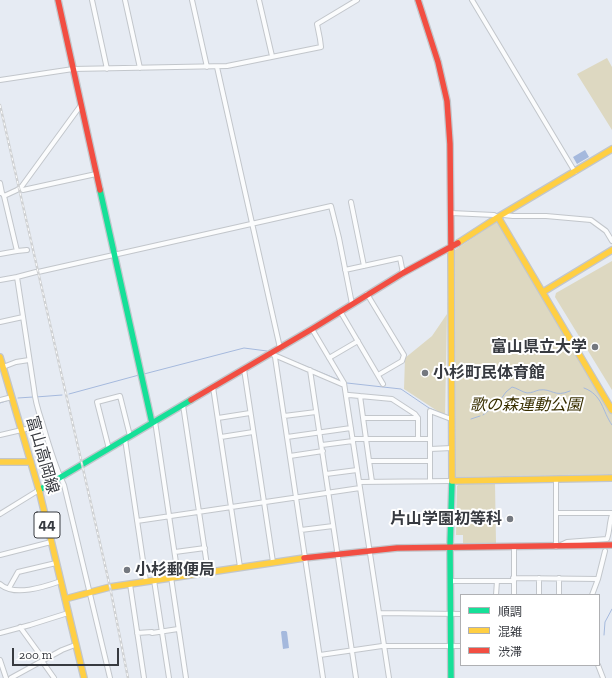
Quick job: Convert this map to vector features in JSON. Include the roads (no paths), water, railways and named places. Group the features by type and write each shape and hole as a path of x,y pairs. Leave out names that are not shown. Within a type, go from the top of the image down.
{"street":[{"path":"58,0 114,255 153,422 178,576"},
{"path":"92,0 107,69"},
{"path":"125,0 140,68"},
{"path":"192,0 207,67"},
{"path":"259,0 272,56"},
{"path":"0,80 73,69 227,66 320,47 317,24 357,0"},
{"path":"418,0 436,52 447,103 450,144 452,448 450,547 451,678"},
{"path":"472,0 575,172"},
{"path":"217,67 280,348"},
{"path":"2,194 17,190 22,186 81,105"},
{"path":"0,514 153,422 273,353 367,294 450,248 612,149"},
{"path":"23,190 96,174"},
{"path":"0,183 17,252"},
{"path":"351,202 364,266"},
{"path":"0,280 331,206 352,304"},
{"path":"451,212 494,214 501,216 546,216 591,220 606,231 612,241"},
{"path":"501,216 542,292 612,410"},
{"path":"0,254 27,250"},
{"path":"542,292 612,250"},
{"path":"345,270 400,258 403,273"},
{"path":"17,277 30,360 34,398 64,485 110,678"},
{"path":"367,294 404,355 402,361 378,375"},
{"path":"340,311 383,384"},
{"path":"0,322 23,316"},
{"path":"312,329 344,385 389,678"},
{"path":"329,358 358,341"},
{"path":"273,353 344,385"},
{"path":"273,353 284,416 323,678"},
{"name":"富山高岡線","path":"0,357 3,367 2,375 12,397 39,490 84,678"},
{"path":"3,367 16,362 30,360"},
{"path":"244,369 273,562"},
{"path":"310,370 356,678"},
{"path":"214,387 240,567"},
{"path":"109,449 97,402 120,396 130,436"},
{"path":"346,396 392,399 415,414 418,418 418,438"},
{"path":"360,396 372,482"},
{"path":"0,400 12,397"},
{"path":"183,405 208,572"},
{"path":"430,481 430,411 451,419"},
{"path":"284,416 316,412"},
{"path":"218,418 250,413"},
{"path":"363,418 418,418"},
{"path":"0,435 43,425"},
{"path":"287,437 351,428"},
{"path":"221,437 253,432"},
{"path":"322,445 366,438 430,439"},
{"path":"125,439 146,581"},
{"path":"430,449 452,448"},
{"path":"290,456 322,451"},
{"path":"369,461 430,461"},
{"path":"0,462 31,462"},
{"path":"326,474 357,470"},
{"path":"359,482 612,478"},
{"path":"556,479 558,546"},
{"path":"137,521 360,488"},
{"path":"556,513 612,514 607,539 567,542 558,546"},
{"path":"301,530 333,526"},
{"path":"0,555 51,542"},
{"path":"65,599 130,584 171,577 273,562 397,548 612,545"},
{"path":"514,547 514,594"},
{"path":"175,552 205,548"},
{"path":"592,594 605,551"},
{"path":"9,588 18,572 56,562"},
{"path":"171,577 186,678"},
{"path":"451,581 496,582 539,578 598,579"},
{"path":"539,578 539,594"},
{"path":"559,578 559,594"},
{"path":"154,580 169,678"},
{"path":"0,584 5,588 16,591 26,591 61,581"},
{"path":"496,582 496,594"},
{"path":"130,584 144,678"},
{"path":"380,612 460,614"},
{"path":"0,633 20,627 30,626 68,613"},
{"path":"20,627 54,678"},
{"path":"137,633 162,632 178,629"},
{"path":"11,678 62,650 75,645"},
{"path":"320,655 384,646 460,646"},
{"path":"0,660 6,678"},
{"path":"598,666 603,678"}],"water":[{"path":"585,150 589,157 577,164 573,157"},
{"path":"282,631 287,632 289,648 283,649"}],"waterway":[{"path":"144,374 244,348 267,351"},
{"path":"276,354 339,380"},
{"path":"69,394 139,375"},
{"path":"347,383 401,389 436,411"},
{"path":"483,415 498,403 506,392 512,387 527,393 547,390 560,394 570,391"},
{"path":"584,388 599,399 612,425"},
{"path":"36,397 62,395"},
{"path":"18,398 33,397"},
{"path":"0,403 9,400"},
{"path":"471,419 480,416"},
{"path":"604,635 605,622 612,609"}],"railway":[{"path":"0,105 110,587 128,678"}],"place":[{"name":"富山県立大学","path":"595,347"},
{"name":"小杉町民体育館","path":"425,373"},
{"name":"片山学園初等科","path":"510,519"},
{"name":"小杉郵便局","path":"127,570"}],"park label":[{"name":"歌の森運動公園","path":"526,405"}]}
